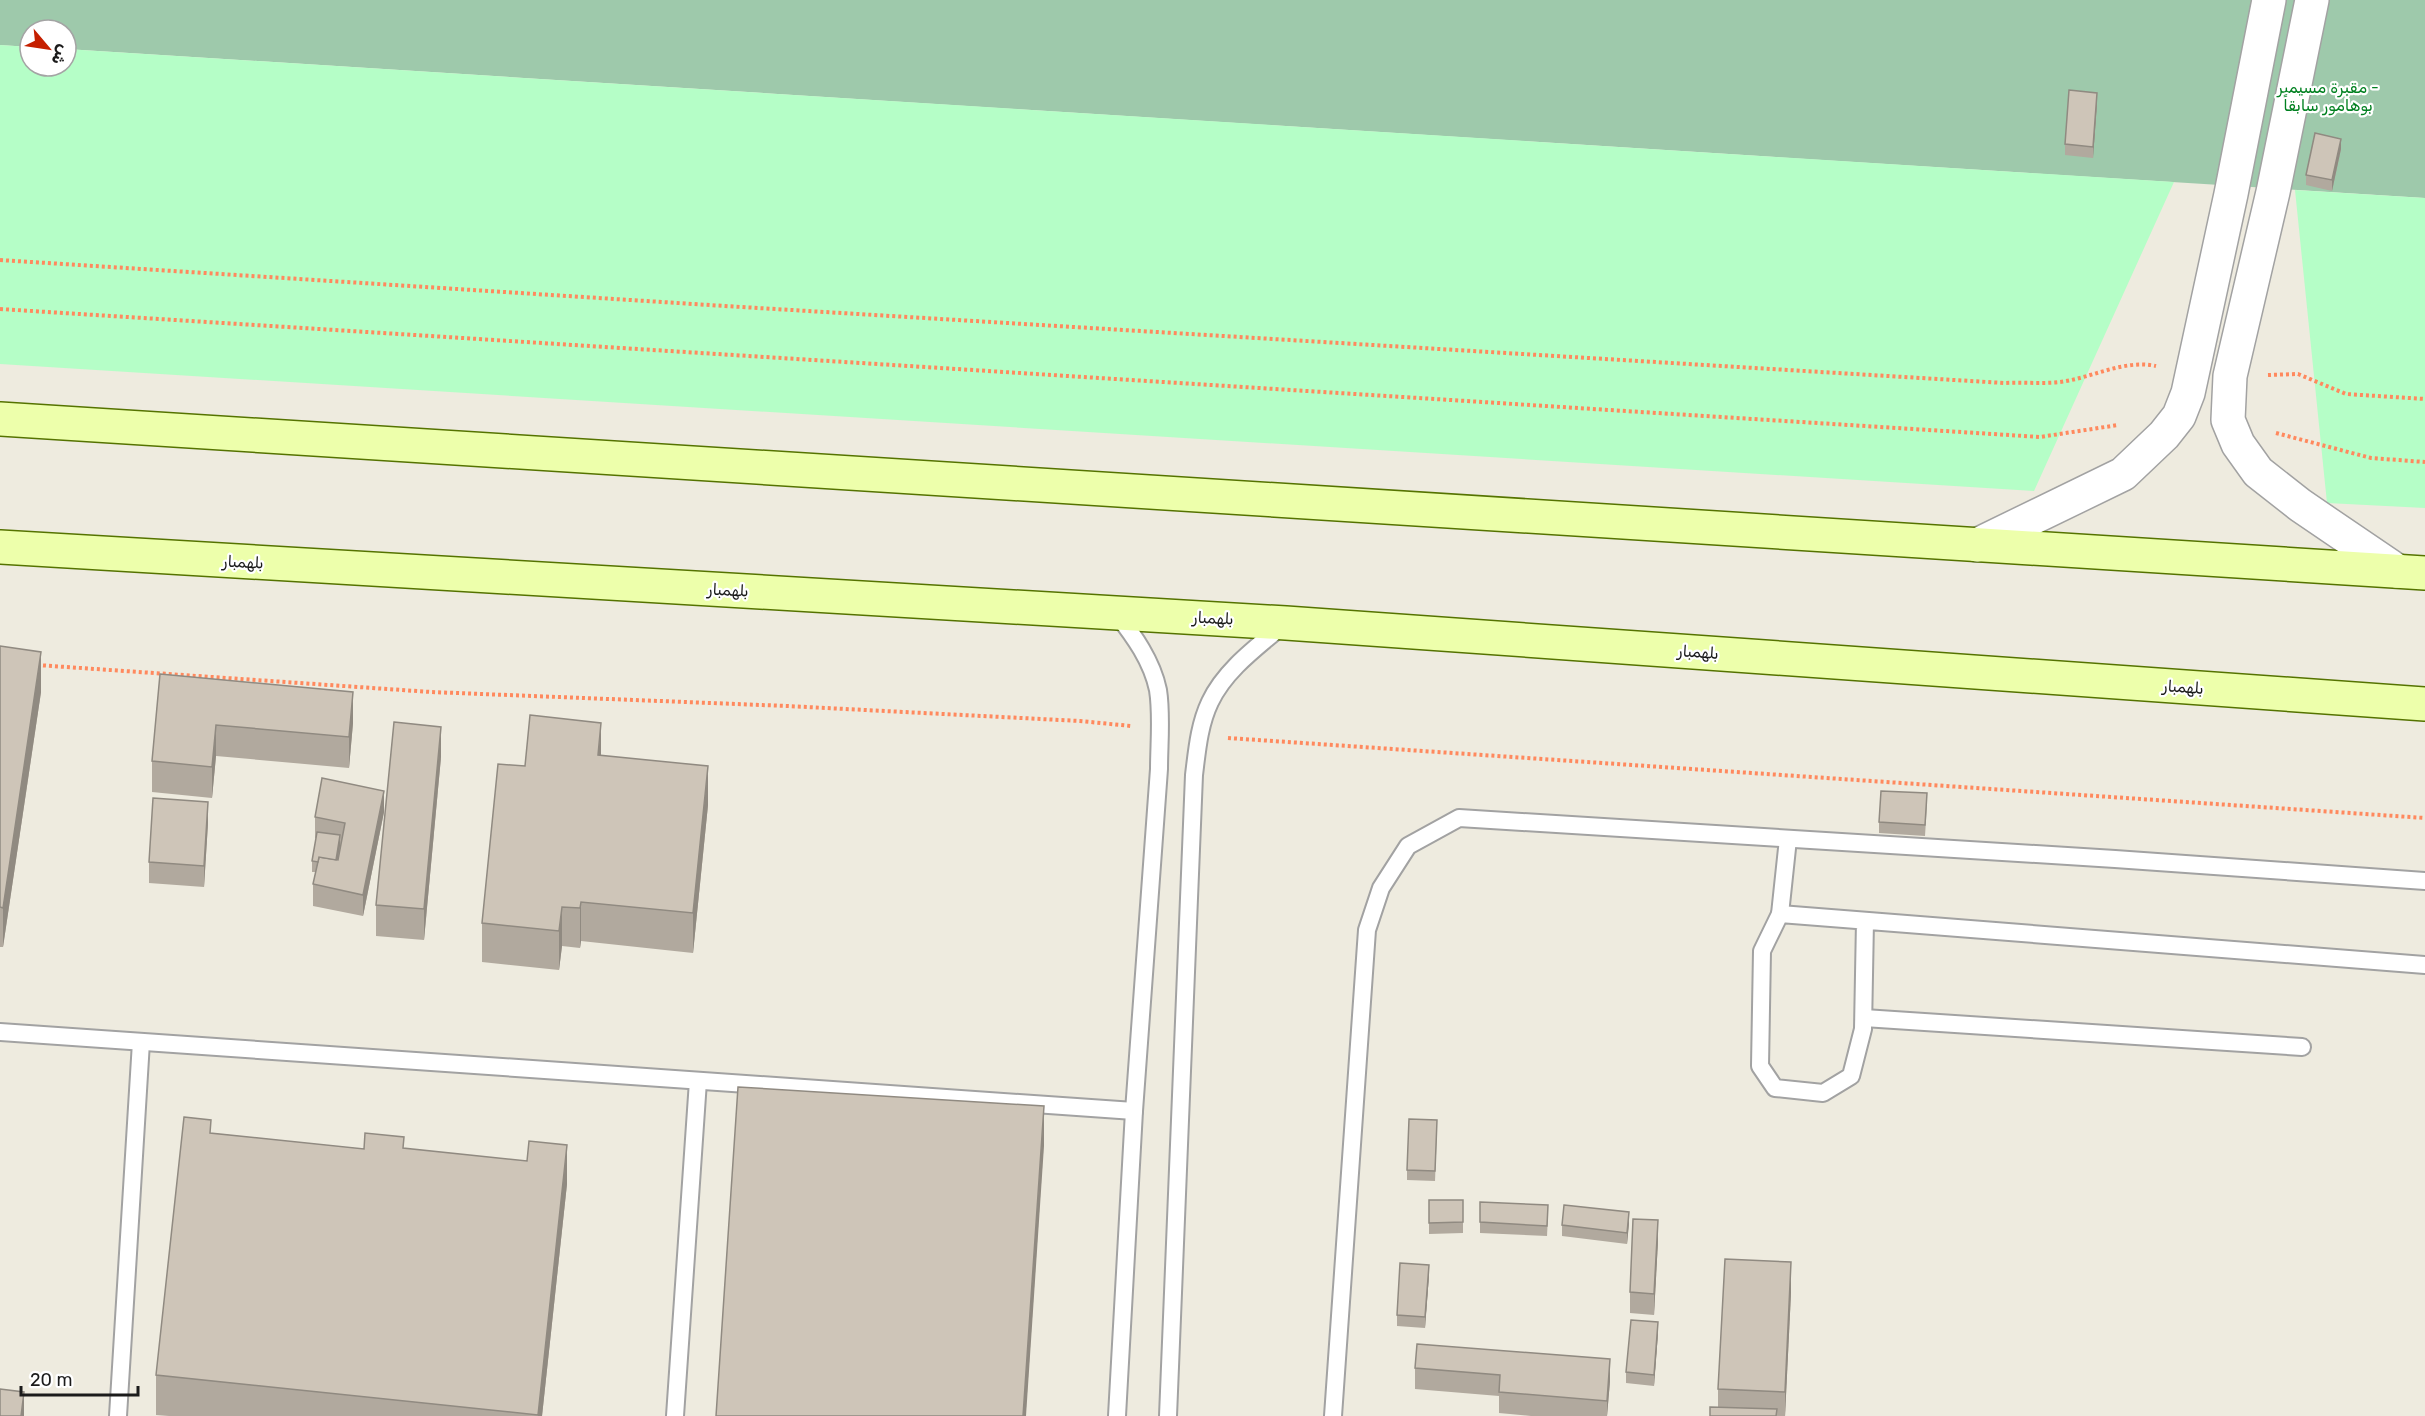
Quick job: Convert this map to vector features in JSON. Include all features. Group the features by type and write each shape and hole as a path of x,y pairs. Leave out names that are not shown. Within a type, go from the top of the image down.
{"street":[{"path":"1977,545 2123,474 2164,435 2179,416 2188,393 2231,194 2269,0"},
{"path":"2312,0 2273,192 2230,376 2228,420 2238,444 2258,472 2300,505 2411,572"},
{"path":"0,419 2411,572"},
{"path":"0,440 129,427"},
{"name":"بلهمبار","path":"0,548 1286,622 2425,704"}],"lane":[{"path":"1116,612 1135,638 1150,665 1158,691 1160,729 1134,1111 1117,1416"},
{"path":"1168,1416 1194,775 1199,736 1210,702 1226,678 1244,658 1286,622"},
{"path":"1333,1416 1367,930 1380,888 1408,846 1459,818 2425,881"},
{"path":"1788,839 1780,914 1762,951 1760,1066 1775,1088 1823,1093 1851,1076 1864,1018 1864,921"},
{"path":"1780,914 2425,965"},
{"path":"1864,1018 2302,1047"},
{"path":"0,1032 1134,1111"},
{"path":"118,1416 141,1042"},
{"path":"675,1416 698,1081"}],"path":[{"path":"0,260 2004,383 2061,382 2146,364 2192,374"},
{"path":"0,309 2040,437 2121,425"},
{"path":"2230,376 2298,374 2346,394 2425,399"},
{"path":"2228,420 2371,458 2425,462"}],"green space":[{"name":"مقبرة مسيمير - بوهامور سابقاً","path":"0,0 2425,0 2425,198 78,50 78,18 18,18 18,46 0,45"},
{"path":"0,45 18,46 18,78 78,78 78,50 2174,182 2034,491 0,364"},
{"path":"2295,190 2425,198 2425,508 2327,503"}],"building":[{"path":"2069,90 2097,93 2093,147 2065,144"},
{"path":"2315,133 2341,139 2332,180 2306,175"},
{"path":"0,646 41,652 3,908 0,907"},
{"path":"160,674 353,692 349,737 216,725 212,767 152,761"},
{"path":"530,715 601,723 598,755 708,766 693,913 581,902 580,908 562,907 559,931 482,923 498,764 525,766"},
{"path":"394,722 441,727 424,909 376,905"},
{"path":"322,778 384,791 363,895 313,884 319,857 338,860 345,823 315,817"},
{"path":"1881,791 1927,793 1925,825 1879,822"},
{"path":"153,798 208,802 204,866 149,862"},
{"path":"317,832 340,835 336,860 319,857 318,862 312,861"},
{"path":"738,1087 1044,1106 1023,1416 716,1416"},
{"path":"184,1117 211,1120 210,1133 364,1149 365,1133 404,1137 403,1148 527,1161 529,1141 567,1145 538,1415 156,1375"},
{"path":"1409,1119 1437,1120 1435,1171 1407,1170"},
{"path":"1429,1200 1463,1200 1463,1222 1429,1223"},
{"path":"1480,1202 1548,1205 1547,1226 1480,1222"},
{"path":"1564,1205 1629,1212 1627,1233 1562,1225"},
{"path":"1633,1219 1658,1220 1654,1294 1630,1292"},
{"path":"1725,1259 1791,1262 1785,1392 1718,1389"},
{"path":"1400,1263 1429,1265 1425,1317 1397,1315"},
{"path":"1631,1320 1658,1322 1654,1375 1626,1372"},
{"path":"1417,1344 1610,1359 1607,1401 1499,1392 1500,1375 1415,1368"},
{"path":"0,1389 24,1392 21,1416 0,1416"},
{"path":"1710,1407 1777,1409 1776,1416 1710,1416"}]}
